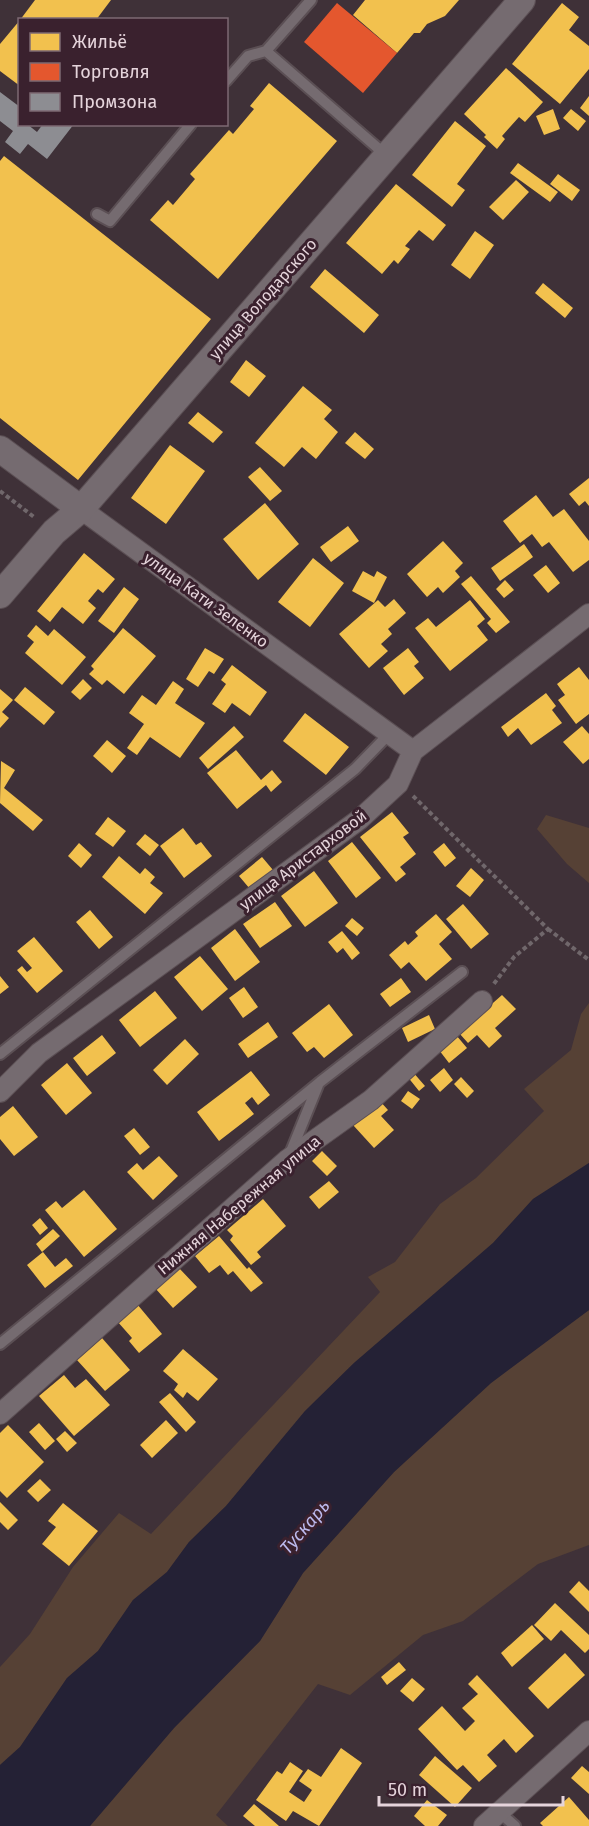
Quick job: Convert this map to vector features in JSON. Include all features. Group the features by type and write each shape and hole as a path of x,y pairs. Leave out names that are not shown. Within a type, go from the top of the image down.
{"street":[{"name":"улица Володарского","path":"0,595 54,532 81,509 522,0"},
{"name":"улица Кати Зеленко","path":"0,449 412,752"},
{"name":"улица Аристарховой","path":"0,1092 39,1053 360,819 398,784 412,752 589,614"},
{"name":"Нижняя Набережная улица","path":"0,1414 287,1160 371,1100 482,1001"},
{"path":"484,1826 589,1731"}],"lane":[{"path":"228,79 248,56 266,51 311,0"},
{"path":"266,51 387,156"},
{"path":"97,214 110,221 188,126"},
{"path":"0,1054 355,769 389,735"},
{"path":"0,1344 320,1082 462,972"},
{"path":"287,1160 320,1082"},
{"path":"499,1812 515,1826"}],"path":[{"path":"0,491 54,532"},
{"path":"405,789 548,929 589,960"},
{"path":"482,1001 514,957 548,929"}],"shaded area":[{"path":"546,815 589,828 589,883 567,864 537,829"},
{"path":"589,1003 589,1163 533,1199 493,1243 354,1363 305,1411 226,1506 189,1542 167,1572 133,1600 98,1651 67,1678 20,1747 0,1765 0,1667 30,1634 73,1567 119,1513 151,1534 380,1292 368,1277 395,1262 440,1204 476,1178 544,1111 524,1089 571,1050 581,1014"},
{"path":"589,1310 589,1545 538,1564 463,1621 423,1635 350,1695 318,1684 216,1815 228,1826 90,1826 174,1728 260,1641 303,1573 394,1472 491,1383"}],"water":[{"name":"Тускарь","path":"589,1163 589,1310 491,1383 394,1472 303,1573 260,1641 174,1728 90,1826 0,1826 0,1765 20,1747 67,1678 98,1651 133,1600 167,1572 189,1542 226,1506 305,1411 354,1363 493,1243 533,1199"}],"building: Жильё":[{"path":"35,0 111,0 98,18 22,18"},
{"path":"365,0 459,0 445,16 427,24 420,33 414,33 397,53 353,15"},
{"path":"562,3 579,17 569,30 589,46 589,69 560,104 512,64"},
{"path":"18,22 18,84 0,71 0,44"},
{"path":"506,68 543,102 525,122 519,117 502,136 505,139 497,149 464,114"},
{"path":"269,83 337,141 218,279 150,220 168,200 173,205 195,179 190,174 229,130 233,134 254,109 250,106"},
{"path":"589,96 589,116 580,108"},
{"path":"553,109 560,129 544,135 536,116"},
{"path":"571,109 586,121 578,131 563,118"},
{"path":"455,121 486,146 457,184 465,190 452,207 412,175"},
{"path":"4,156 211,319 78,480 0,418 0,161"},
{"path":"518,163 558,192 550,202 510,173"},
{"path":"558,174 580,190 572,201 550,184"},
{"path":"516,180 529,192 503,220 489,207"},
{"path":"396,184 446,225 433,241 419,230 405,246 410,249 398,264 394,260 382,274 346,243"},
{"path":"475,231 494,245 470,279 451,265"},
{"path":"325,269 379,315 364,333 310,287"},
{"path":"543,283 573,308 565,318 535,293"},
{"path":"246,360 266,376 249,397 230,382"},
{"path":"303,386 332,410 324,419 338,432 316,459 302,447 284,467 255,443"},
{"path":"198,412 223,432 213,443 188,423"},
{"path":"355,432 374,449 365,459 345,443"},
{"path":"170,445 205,471 166,524 131,498"},
{"path":"260,467 282,491 270,501 248,477"},
{"path":"589,478 589,506 585,501 579,506 569,494"},
{"path":"536,495 553,517 564,509 589,541 589,560 573,572 549,542 542,547 532,534 520,543 503,521"},
{"path":"265,503 299,544 258,580 223,539"},
{"path":"348,526 359,541 331,562 320,547"},
{"path":"443,541 463,563 455,571 460,577 443,593 438,587 427,597 407,574"},
{"path":"524,544 533,557 500,581 491,568"},
{"path":"84,553 115,579 103,593 98,589 88,601 96,608 83,624 62,607 50,622 37,611"},
{"path":"313,558 344,583 310,627 278,602"},
{"path":"546,565 560,583 548,593 533,575"},
{"path":"363,571 374,577 377,571 387,577 374,603 352,591"},
{"path":"471,576 510,622 496,633 487,623 491,619 461,584"},
{"path":"505,580 514,590 504,598 496,589"},
{"path":"124,587 139,599 114,633 98,621"},
{"path":"394,599 406,613 388,629 392,634 381,644 388,651 369,668 339,634 378,600 385,607"},
{"path":"470,600 485,619 477,626 488,640 450,671 415,628 428,618 436,627"},
{"path":"36,625 48,636 54,629 86,657 62,685 25,653 34,642 27,636"},
{"path":"123,628 156,656 124,694 107,680 102,685 89,674 94,669 91,666"},
{"path":"205,648 224,659 214,674 209,671 198,687 186,679"},
{"path":"408,648 419,662 414,666 424,678 404,695 383,668"},
{"path":"232,665 267,692 250,716 232,703 225,713 212,704 226,684 221,680"},
{"path":"579,667 589,680 589,714 576,724 558,700 565,695 557,684"},
{"path":"83,679 92,688 80,700 71,692"},
{"path":"173,681 184,689 175,703 205,723 180,758 150,737 137,755 127,748 144,724 129,713 142,695 156,705"},
{"path":"25,687 55,712 44,725 14,700"},
{"path":"0,689 13,700 2,712 9,718 0,728"},
{"path":"546,693 556,706 552,710 562,723 531,745 518,728 508,737 501,727"},
{"path":"305,713 349,747 326,775 283,741"},
{"path":"234,726 244,737 208,769 199,758"},
{"path":"582,726 589,734 589,759 583,764 563,742"},
{"path":"107,740 126,756 112,773 93,756"},
{"path":"236,750 261,780 272,770 282,782 271,792 266,785 237,809 207,773"},
{"path":"1,761 15,770 4,788 43,820 33,831 0,803"},
{"path":"392,812 409,833 403,837 416,854 400,867 406,874 396,882 360,837"},
{"path":"108,817 126,831 113,847 95,834"},
{"path":"183,828 196,845 201,842 212,856 184,878 160,846"},
{"path":"145,834 159,845 150,856 136,844"},
{"path":"352,842 381,878 356,898 328,861"},
{"path":"79,843 92,855 81,868 68,856"},
{"path":"444,843 456,858 445,867 433,852"},
{"path":"119,856 140,874 145,868 155,877 150,883 163,893 145,914 102,877"},
{"path":"262,857 273,870 250,889 239,876"},
{"path":"471,868 484,880 470,897 456,886"},
{"path":"314,871 338,903 305,927 281,896"},
{"path":"275,902 292,926 260,948 243,924"},
{"path":"463,904 489,934 471,949 446,919"},
{"path":"90,910 113,937 99,949 76,922"},
{"path":"436,914 452,932 439,944 452,959 426,981 409,962 401,969 389,955 405,941 408,945 418,936 415,932"},
{"path":"352,918 364,928 357,936 345,926"},
{"path":"235,929 260,962 235,981 211,948"},
{"path":"342,931 360,953 352,960 343,948 337,953 328,942"},
{"path":"34,937 63,971 37,993 17,970 22,966 27,972 32,968 17,951"},
{"path":"200,956 228,989 202,1011 174,977"},
{"path":"0,976 9,987 0,994"},
{"path":"401,978 411,992 390,1007 380,994"},
{"path":"244,987 258,1007 243,1018 229,998"},
{"path":"155,991 177,1018 140,1047 119,1020"},
{"path":"502,995 516,1009 495,1028 502,1036 489,1048 477,1035 468,1043 459,1033"},
{"path":"329,1004 353,1035 324,1058 314,1047 307,1052 292,1033"},
{"path":"429,1015 435,1029 408,1042 402,1028"},
{"path":"268,1022 278,1037 248,1058 238,1044"},
{"path":"102,1035 116,1053 87,1076 73,1058"},
{"path":"456,1035 467,1048 449,1063 439,1050"},
{"path":"185,1039 199,1054 167,1085 153,1070"},
{"path":"67,1063 92,1093 66,1115 41,1085"},
{"path":"444,1068 453,1080 440,1092 430,1080"},
{"path":"251,1071 270,1095 258,1105 252,1097 245,1103 254,1114 219,1141 197,1112"},
{"path":"412,1071 425,1086 419,1091 407,1076"},
{"path":"461,1077 474,1091 467,1098 454,1084"},
{"path":"408,1091 420,1099 412,1109 401,1101"},
{"path":"379,1100 388,1110 381,1116 394,1130 374,1148 353,1125"},
{"path":"13,1106 38,1137 14,1156 0,1139 0,1117"},
{"path":"134,1128 150,1147 140,1155 124,1136"},
{"path":"322,1151 337,1166 327,1176 312,1161"},
{"path":"159,1156 178,1176 153,1200 127,1172 137,1163 143,1170"},
{"path":"329,1181 339,1192 319,1209 309,1197"},
{"path":"84,1190 117,1229 84,1257 45,1210 56,1201 62,1208"},
{"path":"263,1199 286,1226 257,1252 261,1257 251,1265 230,1240 233,1236 227,1230"},
{"path":"40,1218 48,1228 40,1235 32,1225"},
{"path":"53,1229 60,1236 42,1252 36,1244"},
{"path":"219,1236 247,1269 249,1267 263,1283 251,1292 233,1271 228,1275 220,1265 209,1273 195,1256"},
{"path":"43,1252 55,1267 66,1258 73,1266 45,1288 27,1265"},
{"path":"179,1268 197,1287 173,1308 155,1288"},
{"path":"137,1304 162,1334 139,1353 129,1341 132,1338 117,1321"},
{"path":"102,1338 130,1370 105,1391 77,1360"},
{"path":"183,1349 218,1379 198,1401 187,1392 183,1398 174,1390 178,1384 163,1371"},
{"path":"64,1375 75,1388 86,1379 110,1405 74,1436 39,1396"},
{"path":"170,1393 196,1422 186,1432 159,1402"},
{"path":"166,1420 178,1433 152,1458 140,1445"},
{"path":"39,1423 55,1441 45,1450 29,1432"},
{"path":"8,1425 44,1462 7,1498 0,1491 0,1433"},
{"path":"65,1431 77,1443 67,1452 56,1439"},
{"path":"40,1479 51,1490 38,1502 27,1491"},
{"path":"0,1502 18,1520 8,1530 0,1522"},
{"path":"63,1503 98,1531 69,1566 42,1544 56,1527 48,1521"},
{"path":"579,1581 589,1591 589,1612 569,1592"},
{"path":"555,1603 589,1635 589,1649 585,1653 561,1630 551,1641 534,1625"},
{"path":"532,1625 544,1639 512,1667 501,1653"},
{"path":"565,1653 585,1675 548,1709 528,1688"},
{"path":"399,1662 406,1670 387,1685 381,1677"},
{"path":"477,1675 534,1736 516,1753 504,1739 487,1755 497,1766 479,1782 463,1765 457,1770 418,1729 442,1706 465,1731 475,1721 462,1708 478,1694 468,1684"},
{"path":"412,1678 425,1689 413,1702 400,1691"},
{"path":"341,1748 362,1763 319,1826 293,1811 286,1821 256,1800 277,1771 282,1774 290,1762 303,1771 289,1792 304,1802 312,1790 299,1781 308,1769 321,1777"},
{"path":"435,1756 472,1788 455,1807 419,1775"},
{"path":"582,1766 589,1772 589,1794 571,1778"},
{"path":"569,1797 589,1820 589,1826 543,1826 540,1823"},
{"path":"427,1800 447,1815 438,1826 425,1826 414,1816"},
{"path":"254,1804 279,1826 255,1826 243,1816"}],"building: Торговля":[{"path":"337,3 397,53 363,93 304,42"}],"building: Промзона":[{"path":"0,92 18,106 18,126 30,126 37,132 42,126 72,126 47,159 28,144 20,154 5,142 13,131 0,121"}]}
